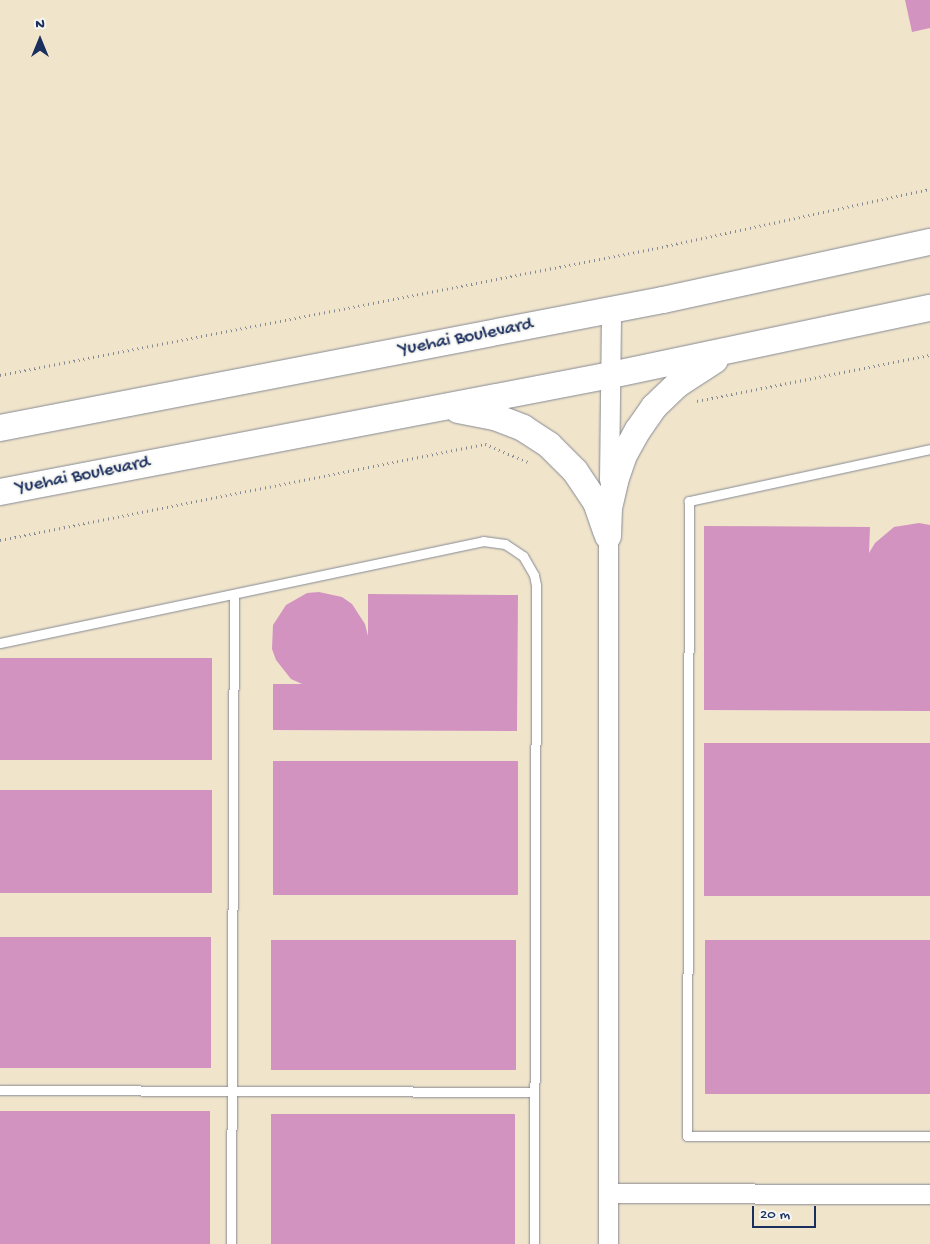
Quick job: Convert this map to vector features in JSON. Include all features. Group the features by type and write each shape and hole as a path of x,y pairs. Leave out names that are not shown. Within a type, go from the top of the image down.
{"main road":[{"name":"Yuehai Boulevard","path":"0,428 611,310 930,242"},
{"name":"Yuehai Boulevard","path":"0,492 611,375 930,308"},
{"path":"608,536 610,508 615,481 624,455 638,430 654,407 678,384 705,365 735,350"},
{"path":"433,409 464,410 495,416 523,428 549,445 575,471 596,502 608,536"}],"street":[{"path":"608,1244 608,536 611,310"},
{"path":"608,1193 930,1194"}],"lane":[{"path":"930,449 690,501 688,1136 930,1136"},
{"path":"0,643 483,541 494,541 510,546 523,556 530,565 536,585 534,1244"},
{"path":"231,1244 234,594"},
{"path":"0,1090 534,1092"}],"path":[{"path":"0,375 652,249 930,189"},
{"path":"692,402 930,355"},
{"path":"0,540 485,444 534,464"}],"building":[{"path":"905,0 930,0 930,28 912,32"},
{"path":"919,523 930,525 930,711 704,710 704,526 870,527 869,553 875,543 894,527"},
{"path":"319,592 342,597 352,604 365,624 368,636 368,594 518,595 517,731 273,730 273,684 302,684 291,679 276,660 272,649 273,625 286,605 307,593"},
{"path":"0,658 212,658 212,760 0,760"},
{"path":"704,743 930,743 930,896 704,896"},
{"path":"273,761 518,761 518,895 273,895"},
{"path":"0,790 212,790 212,893 0,893"},
{"path":"0,937 211,937 211,1068 0,1068"},
{"path":"271,940 516,940 516,1070 271,1070"},
{"path":"705,940 930,940 930,1094 705,1094"},
{"path":"0,1111 210,1111 210,1244 0,1244"},
{"path":"271,1114 515,1114 515,1244 271,1244"}]}
